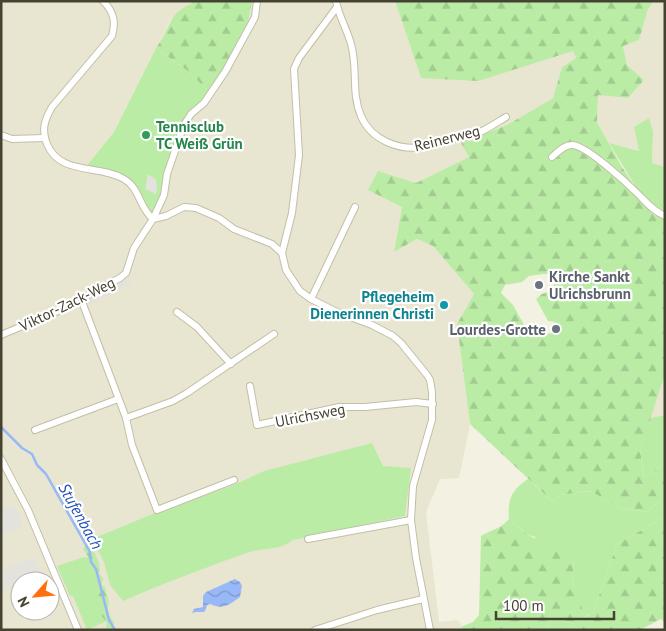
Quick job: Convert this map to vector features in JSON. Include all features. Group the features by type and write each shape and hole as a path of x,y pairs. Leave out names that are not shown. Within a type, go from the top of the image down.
{"street":[{"path":"104,1 114,16 115,26 112,36 52,107 45,119 45,138 52,153 62,162 118,176 130,183 134,186 145,211 153,219 187,207 201,209 219,218 234,229 272,244 282,253 286,270 300,291 336,312 372,325 398,340 430,380 433,404 432,420 413,486 411,520 423,599 430,630"},
{"name":"Viktor-Zack-Weg","path":"1,335 58,311 123,276 128,269 134,248 153,219 164,195 167,174 184,125 204,103 225,72 255,17 257,1"},
{"name":"Reinerweg","path":"337,4 340,19 351,44 354,62 354,87 361,117 369,129 386,142 409,148 426,146 437,141 474,135 506,117"},
{"name":"Reinerweg","path":"282,253 292,213 299,155 294,69 298,58 337,4"},
{"path":"1,135 12,139 45,138"},
{"path":"552,157 572,145 584,149 662,215"},
{"path":"311,299 355,207"},
{"path":"81,299 126,418 132,445 157,510 234,480"},
{"path":"176,312 198,327 232,364"},
{"path":"126,418 173,401 232,364 274,334"},
{"name":"Ulrichsweg","path":"250,386 257,426 339,407 365,408 416,402 433,404"},
{"path":"36,430 118,399"},
{"path":"1,459 28,510 78,630"},
{"path":"308,539 411,520"},
{"path":"315,630 376,610 423,599"}],"shaded area":[{"path":"1,1 192,1 191,4 170,20 114,132 88,164 184,125 204,103 244,46 252,1 395,1 421,78 573,51 576,58 562,67 553,98 507,125 462,143 469,157 416,183 378,171 369,189 402,207 394,252 417,239 433,246 474,294 457,324 470,424 459,478 440,479 426,512 439,622 458,620 464,630 1,630"},
{"path":"654,1 665,1 665,167 652,163 653,132 640,151 609,143 597,122 598,95 628,98 644,80 627,65 623,46 639,40 648,9"},
{"path":"148,174 156,180 156,194 145,189"},
{"path":"131,277 130,284 89,305 87,300"},
{"path":"665,374 665,415 650,418"},
{"path":"15,505 23,526 1,535 1,510"},
{"path":"34,557 41,571 10,571 10,588 1,592 1,570"}],"green space":[{"path":"192,1 252,1 244,46 211,94 188,71 156,48 173,17 177,12 191,4"},
{"path":"395,1 654,1 648,9 639,40 623,46 627,65 644,80 628,98 598,95 597,122 622,167 654,215 665,218 665,374 640,450 644,478 665,464 665,497 646,512 621,508 590,491 560,495 553,502 470,424 457,324 474,294 433,246 417,239 394,252 402,207 368,190 378,171 416,183 469,157 461,143 507,125 553,98 562,67 576,58 573,51 478,81 421,78","holes":["551,274 555,289 542,294 536,299 548,321 555,322 558,329 548,334 527,330 513,305 501,293 505,285 522,282 529,276"]},
{"name":"Tennisclub TC Weiß Grün","path":"156,48 188,71 211,94 184,125 167,184 153,219 130,183 89,170 88,164 114,132"},
{"path":"649,118 653,132 652,163 665,167 665,212 643,199 609,143 639,151 634,127"},
{"path":"665,415 665,464 644,478 640,450 650,418"},
{"path":"372,443 383,466 411,468 405,516 293,540 283,546 249,552 123,601 110,585 104,562 92,539 155,513 234,485 264,471"},
{"path":"528,479 553,502 560,495 590,491 621,508 646,512 665,497 665,517 617,544 593,613 584,617 572,578 574,562 541,560 535,537 528,535 509,519 509,506 514,491"},
{"path":"665,517 665,623 661,619 640,630 575,630 571,621 552,621 545,630 464,630 461,627 473,622 479,615 481,536 500,527 509,519 528,535 538,540 541,560 563,547 574,563 572,578 585,617 593,613 617,544"},
{"path":"88,541 98,561 99,573 104,580 102,585 105,587 109,603 108,611 114,622 113,630 106,628 107,621 101,613 101,604 92,578 91,565 87,559 89,558 83,549"},
{"path":"84,557 89,558 99,601 107,621 87,630 73,596 70,596 57,566"},
{"path":"552,621 571,621 575,630 545,630"}],"water":[{"path":"235,579 242,586 240,597 226,606 219,607 210,604 207,605 204,612 192,613 194,609 203,607 203,596 206,592"}],"waterway":[{"name":"Stufenbach","path":"1,427 22,448 32,454 37,465 46,474 90,552 91,562 96,569 109,620 115,630"}],"place":[{"name":"Tennisclub TC Weiß Grün","path":"146,135"},
{"name":"Kirche Sankt Ulrichsbrunn","path":"539,285"},
{"name":"Pflegeheim Dienerinnen Christi","path":"444,305"},
{"name":"Lourdes-Grotte","path":"556,329"}]}
